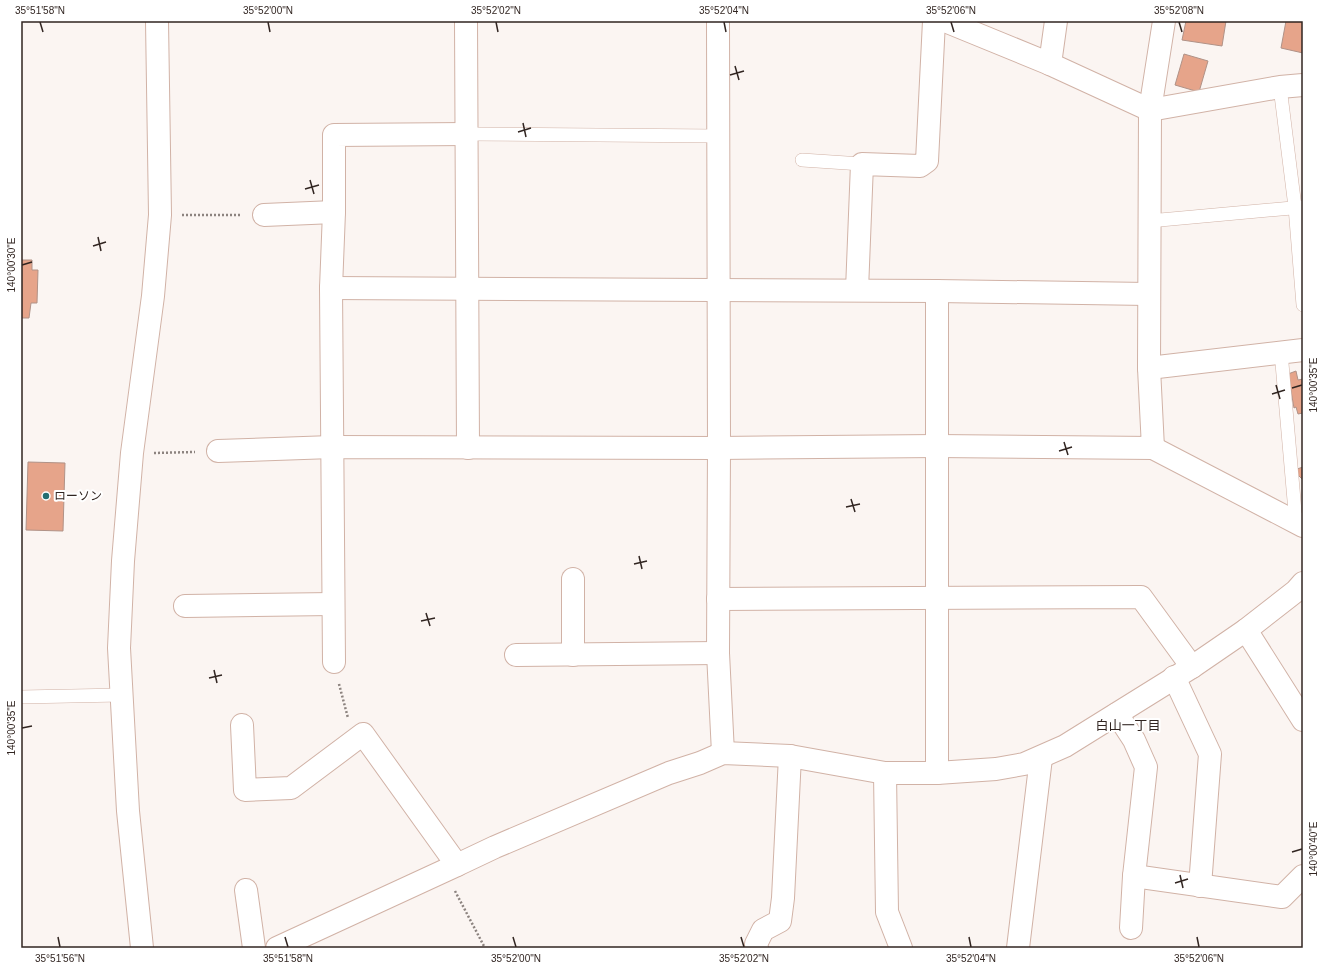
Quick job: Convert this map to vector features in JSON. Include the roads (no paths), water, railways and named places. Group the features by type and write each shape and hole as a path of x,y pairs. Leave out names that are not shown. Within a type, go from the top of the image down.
{"street":[{"path":"142,948 128,811 119,648 123,561 132,453 153,296 160,215 157,21"},
{"path":"466,21 468,448"},
{"path":"718,21 718,653 723,753"},
{"path":"857,290 862,164 920,166 927,161 934,21"},
{"path":"945,21 1050,64 1150,110 1280,87 1303,85"},
{"path":"1050,64 1056,21"},
{"path":"1153,448 1149,368 1148,294 1150,110 1164,21"},
{"path":"334,662 331,288 334,212 334,135 467,134"},
{"path":"264,216 334,212"},
{"path":"331,288 857,290 1148,294"},
{"path":"937,291 937,773"},
{"path":"1149,368 1303,350"},
{"path":"218,451 332,447 719,448 937,446 1153,448 1299,524"},
{"path":"573,578 573,655"},
{"path":"277,948 495,847 669,773 700,763 723,753 790,756 885,773 937,773 996,770 1024,764 1041,758 1065,746 1117,714 1246,630 1296,592 1303,583"},
{"path":"718,599 1141,597 1183,672 1210,754 1200,886"},
{"path":"185,606 333,604"},
{"path":"1246,630 1303,720"},
{"path":"516,655 718,653"},
{"path":"1117,714 1134,740 1146,767 1134,876 1131,928"},
{"path":"242,725 245,790 291,788 363,734 451,868"},
{"path":"757,948 756,944 764,930 780,921 783,898 790,756"},
{"path":"1018,948 1041,758"},
{"path":"885,773 888,912 901,948"},
{"path":"1134,876 1282,897 1303,876"},
{"path":"246,890 254,948"}],"lane":[{"path":"1280,87 1299,207 1303,305"},
{"path":"467,134 718,136"},
{"path":"802,160 862,164"},
{"path":"1149,221 1299,207"},
{"path":"1281,352 1299,524"},
{"path":"21,697 121,695"}],"place":[{"name":"ローソン","path":"46,496"}],"district":[{"name":"白山一丁目","path":"1128,725"}]}
